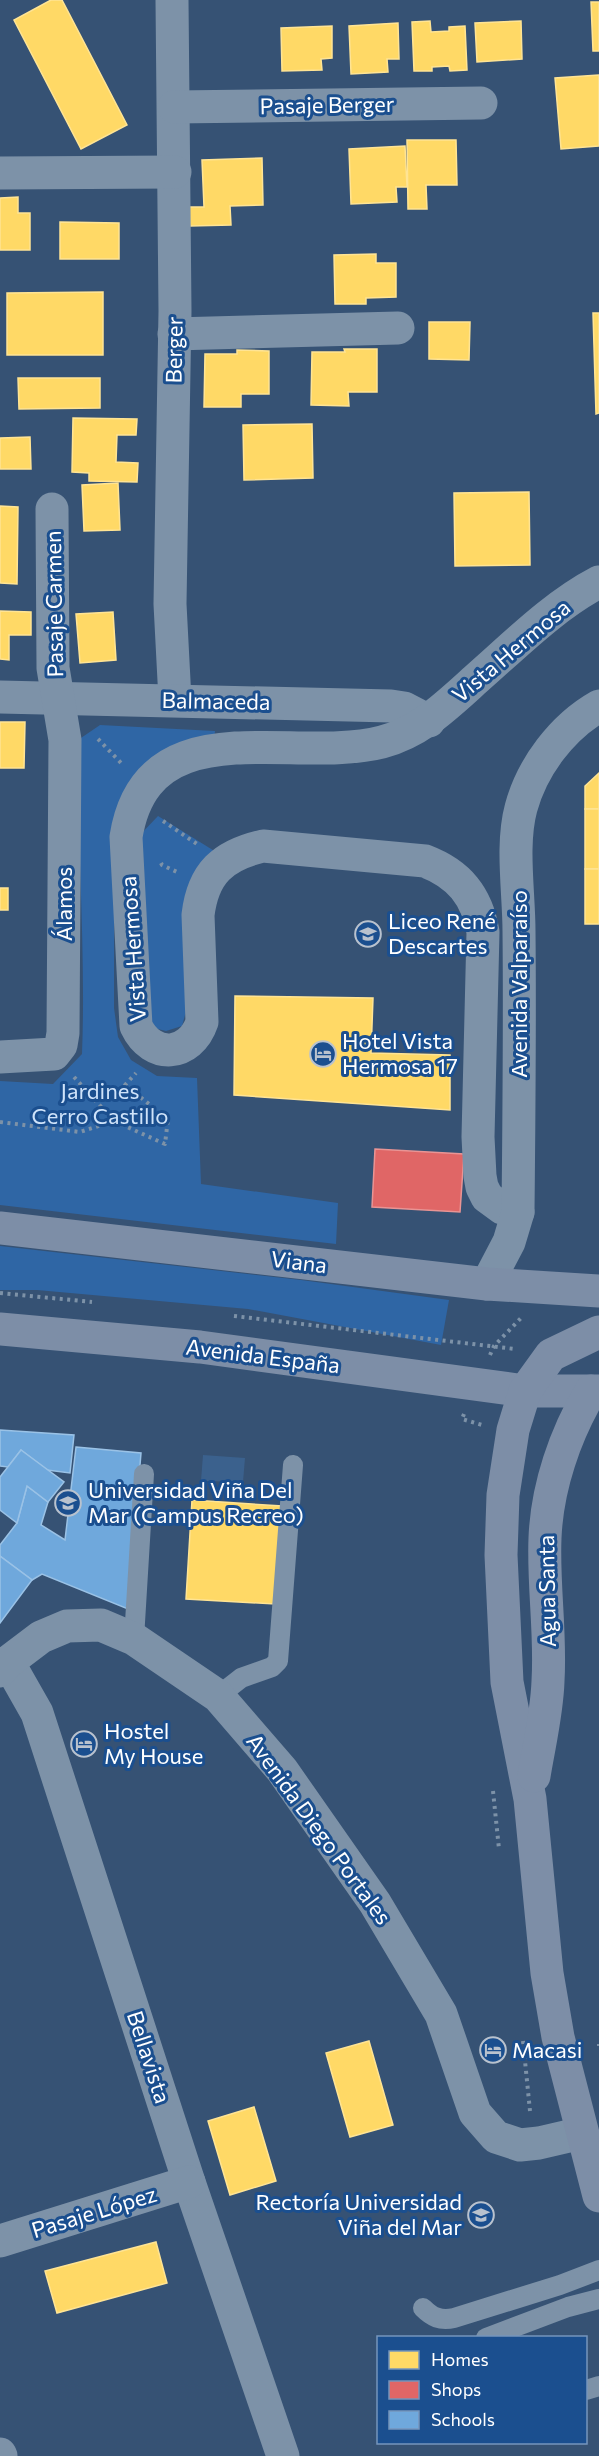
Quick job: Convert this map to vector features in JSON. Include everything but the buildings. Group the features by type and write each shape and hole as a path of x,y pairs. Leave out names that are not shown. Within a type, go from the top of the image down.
{"main road":[{"name":"Viana","path":"0,1228 487,1284 599,1291"},
{"name":"Avenida España","path":"0,1329 200,1347 525,1391 595,1391"},
{"name":"Agua Santa","path":"599,1332 551,1355 525,1391 513,1431 503,1495 501,1555 507,1682 530,1799 547,1972 558,2037 599,2196"},
{"name":"Agua Santa","path":"530,1799 548,1682 545,1539 549,1505 565,1443 575,1418 595,1391"}],"street":[{"name":"Berger","path":"172,0 175,172 170,604 175,700"},
{"name":"Pasaje Berger","path":"174,107 481,103"},
{"path":"0,172 175,172"},
{"path":"174,334 398,328"},
{"name":"Pasaje Carmen","path":"52,510 53,668 58,698"},
{"name":"Vista Hermosa","path":"518,1212 494,1203 487,1197 482,1187 478,1137 483,932 476,904 456,878 442,867 425,861 263,846 230,857 216,868 200,899 198,915 202,1022 198,1033 182,1047 171,1050 159,1049 141,1036 136,1026 126,837 132,810 146,784 160,770 191,754 206,750 363,746 396,738 429,721 534,627 599,582"},
{"name":"Balmaceda","path":"0,697 391,706 404,708 429,721"},
{"name":"Álamos","path":"54,1054 61,1045 63,1022 65,740 58,698"},
{"name":"Avenida Valparaíso","path":"487,1284 509,1242 518,1212 519,925 516,831 521,808 539,766 552,747 570,728 599,706"},
{"path":"0,1057 54,1054"},
{"name":"Avenida Diego Portales","path":"4,1667 41,1637 67,1626 101,1625 134,1639 218,1696 282,1770 375,1903 441,2014 475,2113 496,2137 520,2145 539,2144 582,2133"},
{"name":"Bellavista","path":"4,1667 37,1713 189,2182 283,2456"},
{"name":"Pasaje López","path":"0,2241 189,2182"}],"lane":[{"path":"218,1696 241,1678 272,1667 278,1661 293,1466"},
{"path":"134,1639 144,1474"},
{"path":"423,2308 430,2315 439,2319 454,2318 560,2285 599,2270"},
{"path":"489,2336 568,2307 599,2299"}],"path":[{"path":"157,855 162,865 206,884"},
{"path":"54,1054 114,1121 165,1144 168,1119 125,1085 159,1049"},
{"path":"0,1122 80,1132 114,1121"}],"green space":[{"name":"Jardines Cerro Castillo","path":"100,725 215,731 214,739 123,800 114,819 114,1008 118,1037 131,1060 157,1076 197,1078 201,1184 338,1203 336,1244 0,1205 0,1081 53,1084 82,1054 83,976 78,740"},
{"path":"158,816 216,852 182,1026 166,1031 154,1028 148,1010 139,836"},
{"path":"0,1246 301,1280 449,1300 441,1345 248,1309 37,1290 0,1290"}],"shaded area":[{"path":"203,1455 245,1458 243,1482 201,1481"}],"place":[{"name":"Liceo René Descartes","path":"368,934"},
{"name":"Hotel Vista Hermosa 17","path":"323,1054"},
{"name":"Universidad Viña Del Mar (Campus Recreo)","path":"68,1503"},
{"name":"Hostel My House","path":"84,1744"},
{"name":"Macasi","path":"493,2050"},
{"name":"Rectoría Universidad Viña del Mar","path":"481,2215"}]}
